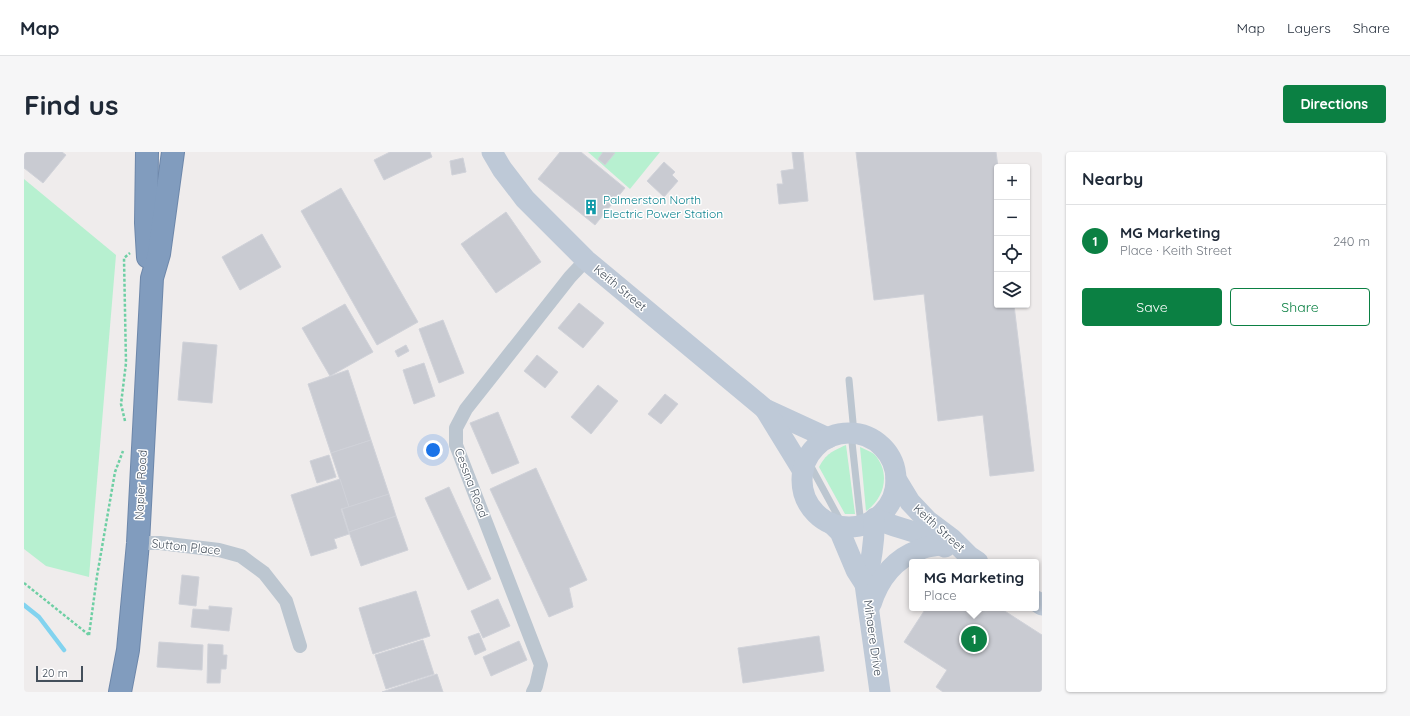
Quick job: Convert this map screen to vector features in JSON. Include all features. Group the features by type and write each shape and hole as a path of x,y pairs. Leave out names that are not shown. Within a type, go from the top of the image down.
{"highway":[{"name":"Napier Road","path":"147,152 147,241 148,259 152,278"},
{"name":"Napier Road","path":"120,692 128,650 138,543 152,278 159,254 173,152"}],"main road":[{"name":"Keith Street","path":"492,152 502,170 525,199 586,260 765,409 805,465"},
{"name":"Keith Street","path":"765,409 828,438"},
{"path":"853,433 866,436 876,441 884,448 891,458 895,468 896,479 895,491 891,502 884,511 857,522 820,516 811,508 805,496 802,484 805,465 813,451 828,438 839,434 853,433"},
{"name":"Keith Street","path":"896,479 910,502 974,559"},
{"name":"Keith Street","path":"857,522 887,524 906,529 926,536 940,545 974,559"},
{"name":"Mihaere Drive","path":"866,584 856,570 840,532 857,522 874,533 870,568 866,584 880,692"},
{"path":"869,612 874,594 881,580 893,565 919,549 940,545"}],"street":[{"name":"Cessna Road","path":"533,692 542,665 456,445 456,428 466,409 570,277 586,260"},
{"name":"Sutton Place","path":"138,543 160,543 219,550 241,556 264,573 286,601 300,646"}],"lane":[{"path":"849,380 857,522"}],"path":[{"path":"126,425 121,404 126,363 124,258 130,253"},
{"path":"24,583 89,635 98,568 115,472 124,449"}],"green space":[{"path":"588,152 660,152 630,189"},
{"path":"24,179 116,255 89,577 46,566 24,549"},
{"path":"846,445 855,514 845,514 819,467 830,453"},
{"path":"860,447 874,454 883,469 884,477 884,484 878,499 866,511"}],"building":[{"path":"24,152 62,152 66,155 43,183 24,168"},
{"path":"390,152 430,152 432,157 384,180 374,160"},
{"name":"Palmerston North Electric Power Station","path":"560,152 581,152 625,188 595,225 538,179"},
{"path":"603,152 615,153 605,165 598,159"},
{"path":"792,152 803,152 808,201 779,204 777,184 783,184 781,171 794,169"},
{"path":"856,152 996,152 998,164 994,164 994,308 1014,308 1034,471 990,476 983,415 938,421 924,294 874,300"},
{"path":"463,158 466,172 452,175 450,161"},
{"path":"664,162 675,172 672,175 678,181 664,197 647,181"},
{"path":"341,188 418,322 377,345 301,211"},
{"path":"506,212 541,262 496,293 461,244"},
{"path":"262,234 281,267 240,290 222,257"},
{"path":"579,303 604,323 583,348 558,328"},
{"path":"345,304 373,352 330,376 302,328"},
{"path":"443,320 464,373 439,383 419,329"},
{"path":"183,342 217,345 212,403 178,400"},
{"path":"406,345 409,351 398,357 395,351"},
{"path":"537,355 558,372 545,388 524,371"},
{"path":"424,363 435,396 414,404 403,370"},
{"path":"348,370 371,440 331,453 308,384"},
{"path":"598,385 618,401 591,434 571,417"},
{"path":"665,394 678,404 661,424 648,414"},
{"path":"498,412 519,463 492,474 470,423"},
{"path":"371,440 389,494 349,507 331,453"},
{"path":"329,455 336,477 317,483 310,461"},
{"path":"536,468 587,580 569,588 573,607 549,617 490,489"},
{"path":"340,479 349,507 341,509 349,534 334,539 337,548 311,556 291,495"},
{"path":"449,487 491,579 468,590 425,498"},
{"path":"389,494 396,516 349,532 342,509"},
{"path":"396,516 408,550 361,566 349,532"},
{"path":"182,575 199,577 196,606 179,604"},
{"path":"416,591 430,636 373,654 359,608"},
{"path":"498,599 510,626 483,638 471,611"},
{"path":"209,606 232,608 229,631 191,627 193,609 209,610"},
{"path":"924,611 1005,611 1042,635 1042,692 943,692 936,687 947,670 904,642"},
{"path":"479,633 486,650 475,655 468,637"},
{"path":"819,636 824,671 743,683 738,648"},
{"path":"423,640 434,674 386,689 375,655"},
{"path":"519,641 527,660 491,676 483,657"},
{"path":"159,642 203,645 202,670 157,667"},
{"path":"208,644 223,645 223,655 227,655 226,669 221,669 220,683 207,683"},
{"path":"437,674 443,692 382,692"}],"waterway":[{"path":"24,605 39,617 64,650"}],"place":[{"name":"Palmerston North Electric Power Station","path":"591,207"},
{"name":"MG Marketing","path":"974,639"}]}
